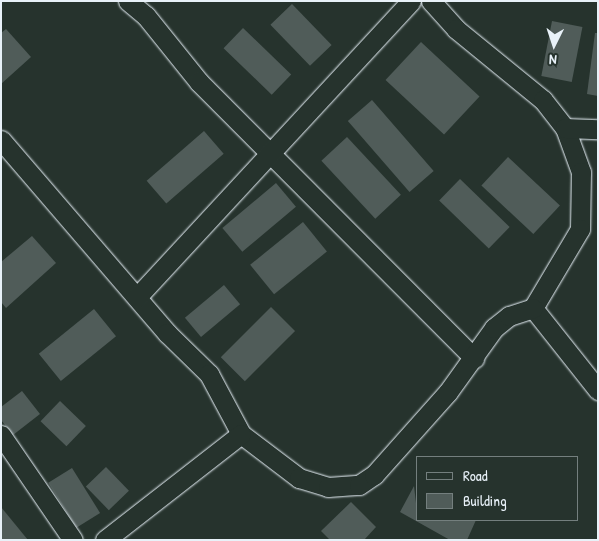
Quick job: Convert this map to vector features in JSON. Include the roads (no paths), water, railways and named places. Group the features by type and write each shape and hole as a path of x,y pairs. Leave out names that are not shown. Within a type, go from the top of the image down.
{"street":[{"path":"128,1 146,16 199,82 269,150 474,358"},
{"path":"137,297 269,150 410,1"},
{"path":"1,140 137,297 209,374 242,434 299,478 328,487 359,485 402,448 474,358 494,328 509,316 533,308 580,229 580,172 566,128 543,100 456,29 430,1"},
{"path":"566,128 598,129"},
{"path":"533,308 598,390"},
{"path":"105,540 242,434"},
{"path":"1,435 73,540"}]}
